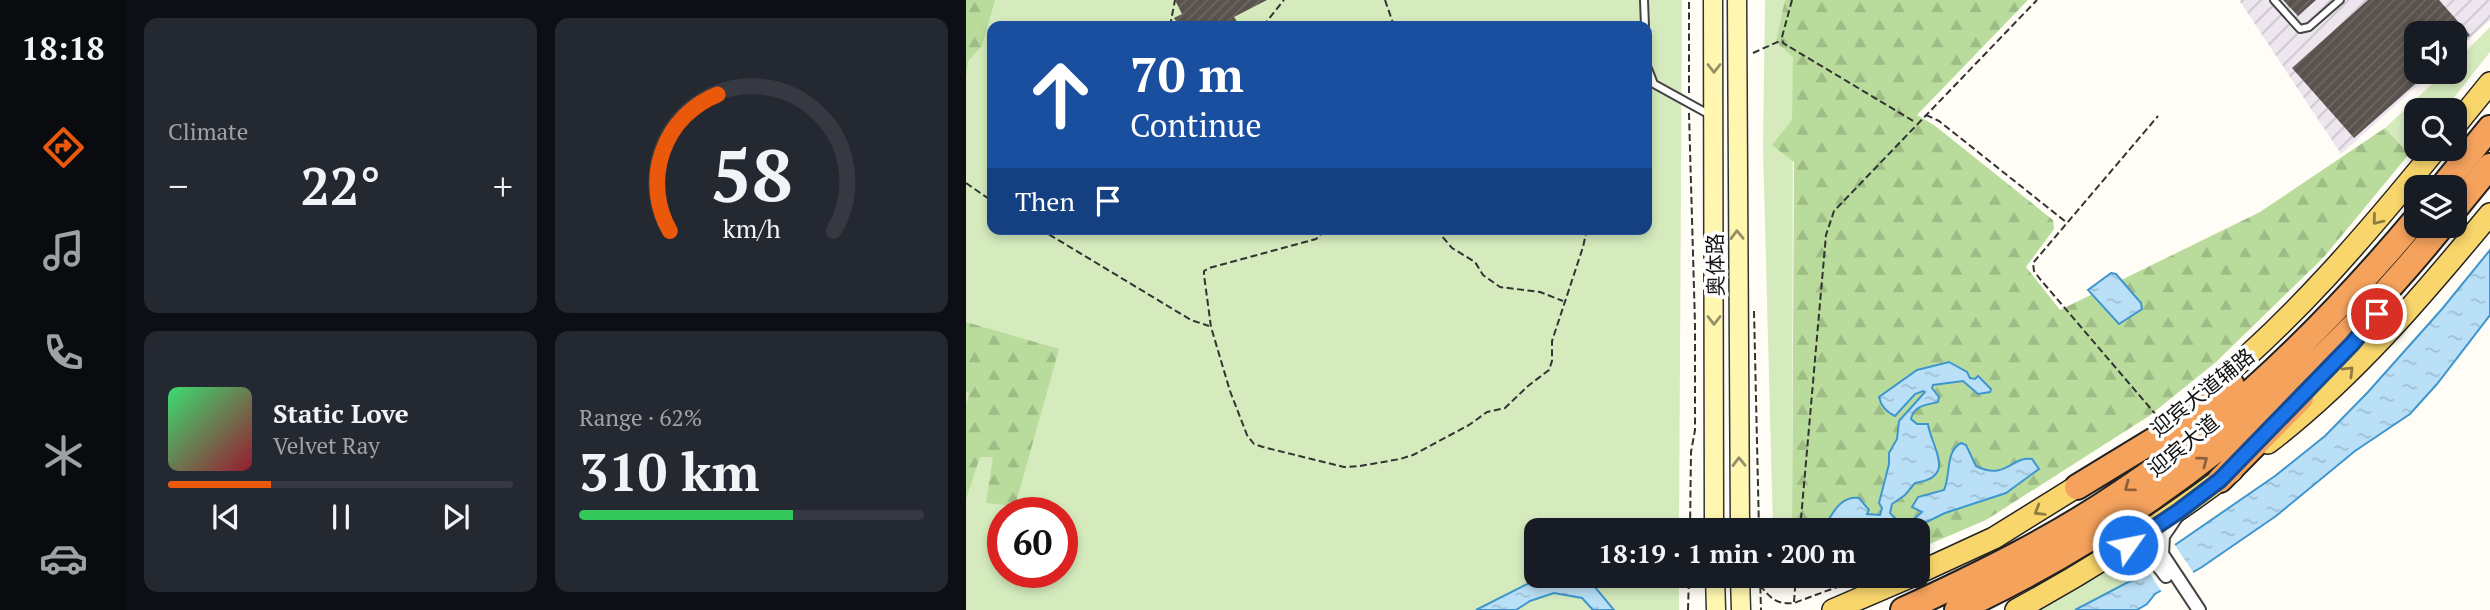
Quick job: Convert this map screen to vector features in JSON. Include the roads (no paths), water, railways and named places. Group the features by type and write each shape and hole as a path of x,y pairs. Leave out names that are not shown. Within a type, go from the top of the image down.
{"highway":[{"path":"2452,175 2490,128"},
{"path":"2467,194 2490,166"},
{"path":"2467,210 2490,182"},
{"path":"2077,487 2164,434 2209,403 2267,357 2318,313 2381,246 2404,227"},
{"name":"迎宾大道","path":"1903,610 1990,570 2050,537 2123,492 2196,437 2316,330 2376,267 2404,232"},
{"name":"迎宾大道","path":"1957,610 2078,546 2211,455 2310,370 2380,298 2432,238"},
{"path":"2220,480 2352,344 2444,238"}],"main road":[{"name":"奥体路","path":"1713,0 1714,518"},
{"name":"奥体路","path":"1737,0 1740,518"},
{"path":"2467,111 2490,83"},
{"name":"迎宾大道辅路","path":"1930,567 1994,538 2077,487 2165,424 2262,343 2358,243 2426,161"},
{"path":"2016,610 2075,578 2179,511 2300,419 2413,305 2490,214"},
{"path":"1716,588 1717,610"},
{"path":"1740,588 1741,610"},
{"path":"1833,610 1884,588"}],"street":[{"path":"2179,511 2164,537 2162,554 2199,610"},
{"path":"2114,554 2131,551 2151,558 2190,610"}],"lane":[{"path":"1644,0 1645,21"},
{"path":"2274,0 2300,29 2309,27 2340,0"},
{"path":"1652,79 1654,84 1714,117"}],"water":[{"path":"2490,250 2490,315 2437,384 2410,414 2355,451 2276,516 2202,567 2155,594 2147,604 2137,610 2075,610 2138,577 2146,565 2275,476 2325,436 2442,309"},
{"path":"2111,273 2116,274 2141,303 2142,309 2119,324 2088,290"},
{"path":"1949,362 1967,372 1970,378 1975,379 1978,376 1991,389 1990,392 1978,394 1963,381 1933,385 1932,388 1939,397 1938,402 1922,406 1915,411 1911,419 1917,424 1928,424 1937,451 1939,468 1936,474 1928,480 1915,483 1905,495 1892,504 1890,513 1895,518 1830,518 1841,503 1854,498 1859,498 1869,510 1867,514 1880,515 1882,508 1879,503 1889,464 1889,453 1897,439 1899,421 1925,392 1915,394 1895,416 1884,408 1879,397 1917,370"},
{"path":"1961,443 1966,445 1976,466 1986,470 2001,470 2025,459 2032,459 2039,469 2006,493 1930,520 1930,518 1915,518 1922,512 1912,507 1918,497 1944,490 1950,457"},
{"path":"1524,586 1524,588 1596,588 1614,610 1593,610 1582,598 1554,593 1530,601 1516,610 1476,610"}]}
